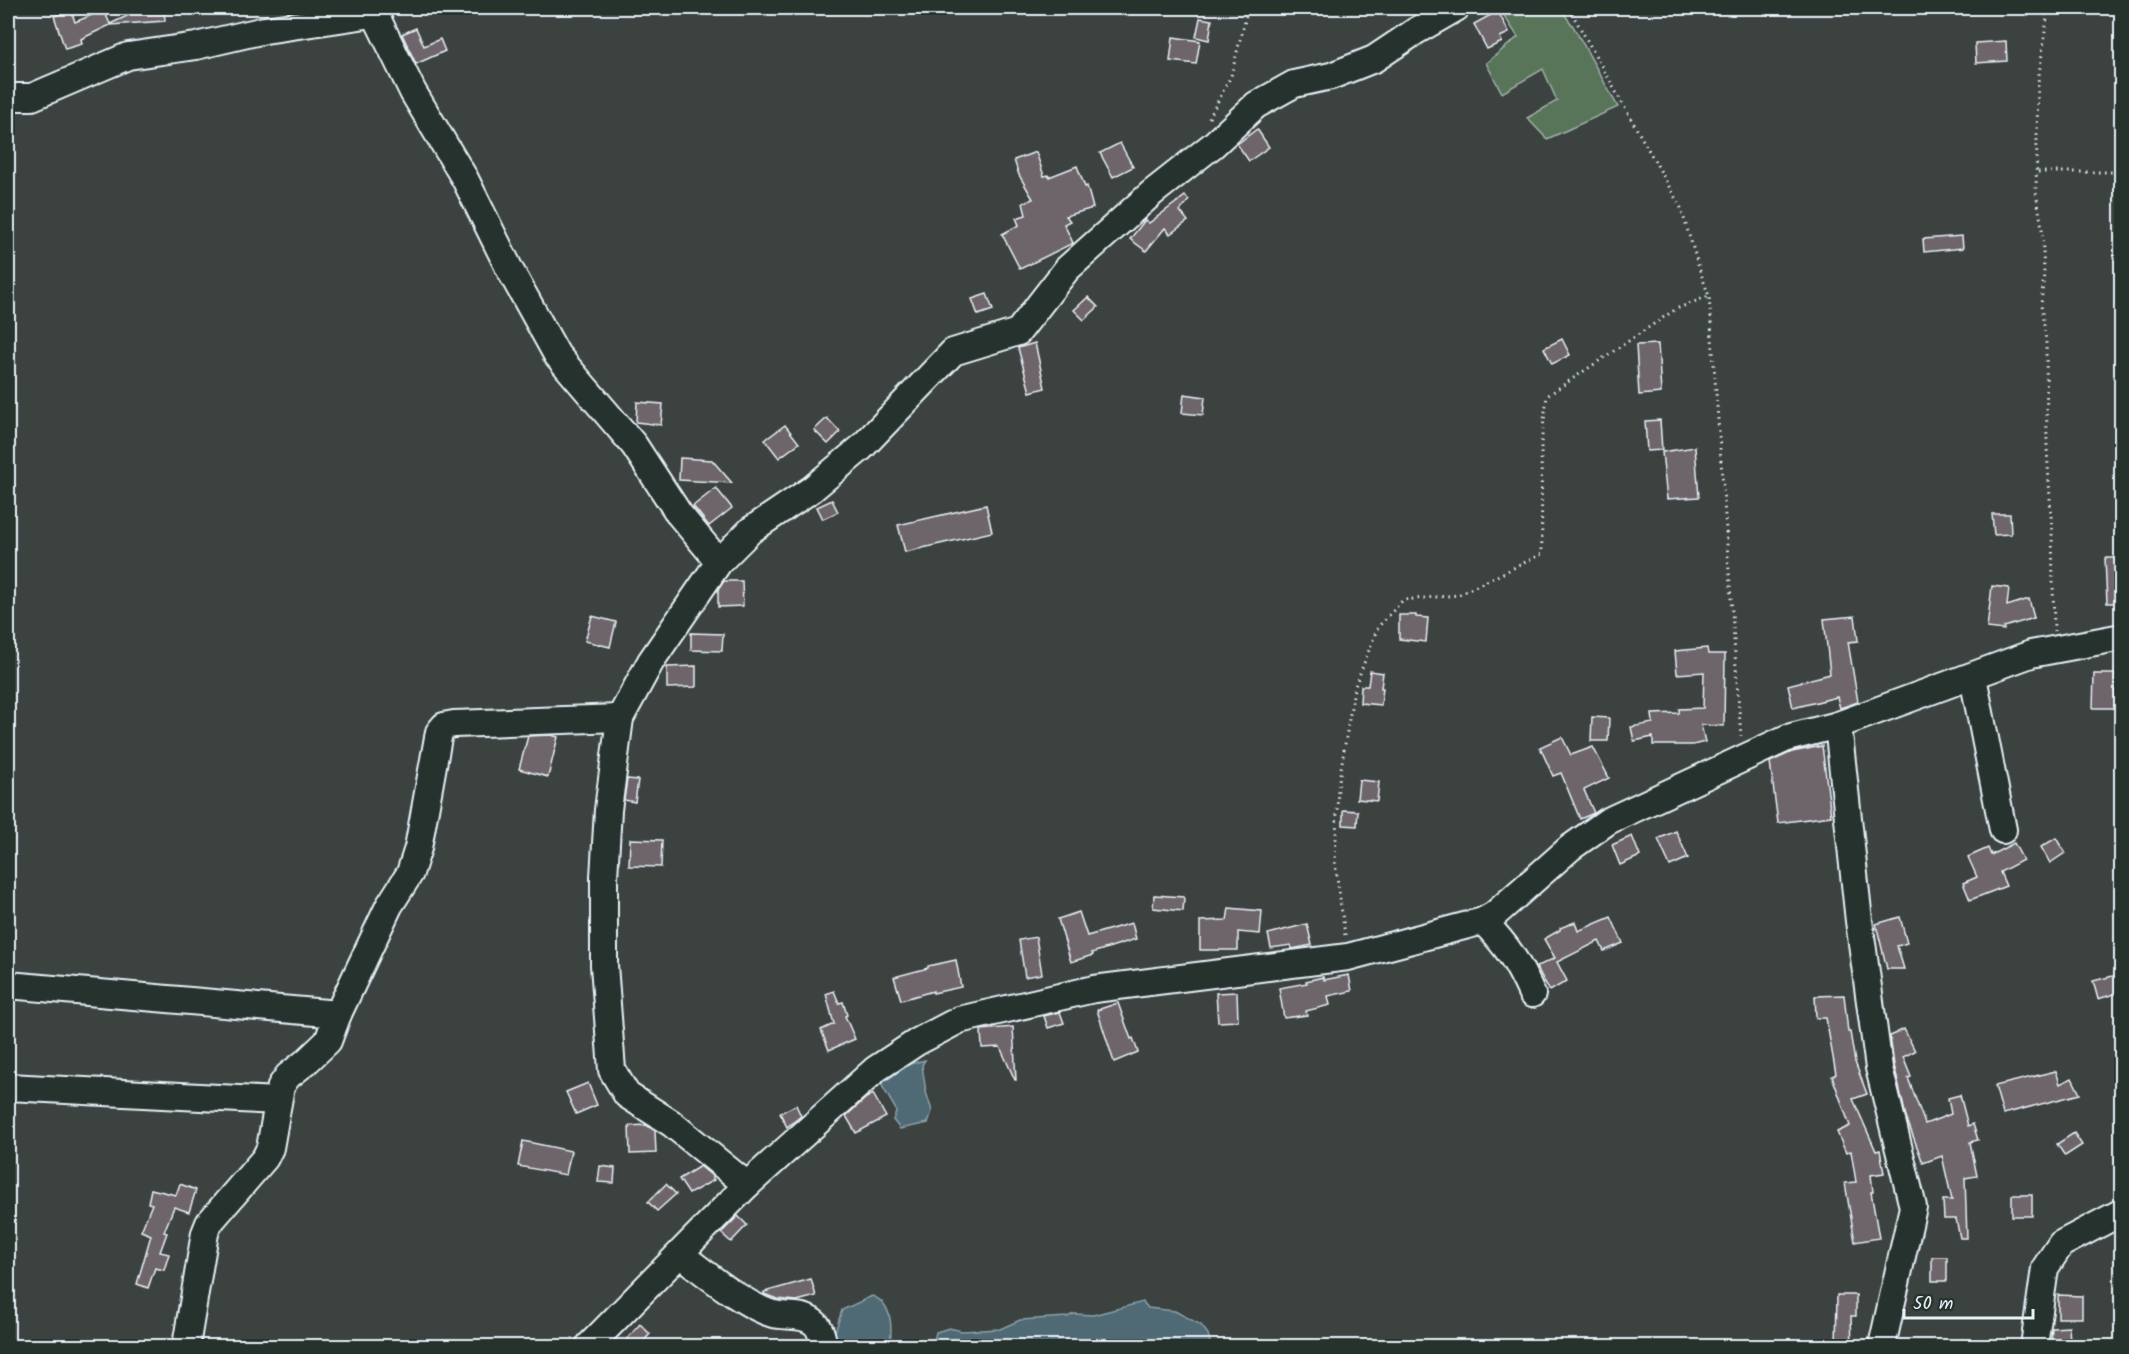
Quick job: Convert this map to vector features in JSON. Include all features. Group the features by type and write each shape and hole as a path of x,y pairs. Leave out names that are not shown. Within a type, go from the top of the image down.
{"street":[{"path":"747,1185 671,1124 627,1095 612,1070 604,965 604,877 608,810 620,718 651,662 719,562 751,530 812,489 861,448 953,352 1018,332 1067,268 1152,193 1213,145 1256,105 1294,84 1330,76 1374,59 1456,8"},
{"path":"8,97 32,97 128,56 196,46 265,30 373,11 413,92 465,179 510,270 557,355 634,445 679,514 719,562"},
{"path":"589,1347 747,1185 876,1070 917,1042 959,1020 1094,989 1348,957 1484,921 1494,915 1570,848 1608,821 1742,758 1787,738 1838,724 1973,677 2031,654 2121,637"},
{"path":"1973,677 2003,830"},
{"path":"186,1347 205,1233 216,1215 265,1158 270,1148 281,1086 288,1076 308,1061 328,1041 338,1014 389,906 411,873 418,848 439,732 444,726 620,718"},
{"path":"1838,724 1859,921 1879,1068 1913,1207 1882,1347"},
{"path":"1484,921 1515,959 1532,994"},
{"path":"8,985 338,1014"},
{"path":"8,1087 278,1101"},
{"path":"2034,1347 2046,1268 2055,1252 2061,1244 2121,1212"},
{"path":"680,1254 720,1284 754,1305 773,1314 802,1317 814,1322 820,1331 824,1347"}],"path":[{"path":"1213,145 1209,117 1231,76 1248,8"},
{"path":"1569,8 1681,208 1709,297 1742,758"},
{"path":"2045,8 2047,18 2038,82 2037,192 2042,228 2044,274 2041,305 2046,341 2047,448 2055,649"},
{"path":"2038,172 2121,172"},
{"path":"1348,957 1335,862 1338,787 1354,689 1378,627 1403,600 1458,595 1542,554 1541,444 1547,396 1677,309 1709,297"}],"green space":[{"path":"1499,8 1560,8 1573,26 1618,107 1547,139 1527,118 1557,101 1543,69 1502,93 1486,63 1518,37"}],"water":[{"path":"925,1060 922,1065 926,1092 932,1111 928,1123 900,1129 893,1120 895,1108 881,1084 910,1064"},
{"path":"872,1296 884,1304 890,1317 890,1346 836,1346 834,1335 842,1310"},
{"path":"1143,1302 1148,1308 1175,1311 1201,1325 1208,1334 1211,1346 933,1346 936,1332 949,1328 962,1331 1000,1329 1020,1320 1067,1317 1074,1314 1093,1315"}],"building":[{"path":"144,8 164,8 165,21 110,25 81,39 82,44 65,49 54,16 71,10 75,22 104,10 110,24"},
{"path":"1498,11 1509,33 1500,37 1502,42 1487,49 1474,24"},
{"path":"1200,18 1212,20 1209,40 1196,37"},
{"path":"416,28 424,46 440,39 445,51 416,64 402,34"},
{"path":"1173,37 1200,41 1196,64 1170,61"},
{"path":"2006,41 2007,61 1976,63 1975,43"},
{"path":"1257,129 1269,147 1249,161 1237,144"},
{"path":"1120,143 1133,167 1113,177 1100,153"},
{"path":"1036,152 1044,176 1049,177 1077,166 1085,187 1087,186 1093,208 1066,216 1070,221 1064,224 1073,243 1020,269 1002,234 1019,225 1016,218 1026,215 1023,203 1033,199 1019,175 1014,160"},
{"path":"1185,196 1189,200 1180,211 1188,221 1170,234 1165,228 1146,251 1130,239 1145,220 1149,223"},
{"path":"1962,236 1963,248 1924,252 1923,239"},
{"path":"987,294 993,310 978,315 972,299"},
{"path":"1088,297 1098,307 1084,320 1074,310"},
{"path":"1562,339 1570,355 1552,364 1544,348"},
{"path":"1035,343 1045,388 1030,392 1018,348"},
{"path":"1658,344 1661,393 1639,395 1636,345"},
{"path":"1184,394 1205,397 1203,415 1182,413"},
{"path":"637,402 663,404 661,425 636,422"},
{"path":"827,418 840,432 828,444 814,430"},
{"path":"1660,420 1662,450 1647,451 1645,421"},
{"path":"785,425 799,443 779,458 765,440"},
{"path":"1695,447 1699,497 1667,499 1662,452"},
{"path":"680,458 712,460 732,483 679,480"},
{"path":"716,488 732,508 709,526 693,506"},
{"path":"832,500 838,512 823,519 817,507"},
{"path":"986,505 992,532 905,552 898,525"},
{"path":"1992,514 2010,514 2011,534 1994,535"},
{"path":"2105,558 2121,558 2121,603 2107,603"},
{"path":"724,581 742,581 743,606 718,607 718,590"},
{"path":"1992,586 2009,588 2007,606 2029,599 2034,618 2004,627 2004,630 1987,628"},
{"path":"1399,615 1428,618 1426,642 1399,639"},
{"path":"592,616 616,622 610,647 585,641"},
{"path":"1855,616 1858,641 1848,642 1858,702 1840,708 1837,697 1793,708 1788,685 1830,674 1824,619"},
{"path":"691,633 723,634 722,651 691,650"},
{"path":"1707,648 1708,654 1725,654 1724,726 1701,725 1705,742 1693,745 1653,745 1653,737 1634,741 1631,727 1653,723 1652,714 1679,713 1679,709 1703,708 1704,672 1677,674 1675,651"},
{"path":"696,666 696,687 667,688 667,667"},
{"path":"1370,671 1383,673 1381,705 1360,703 1361,686 1368,686"},
{"path":"2094,674 2115,674 2115,708 2093,708"},
{"path":"1592,717 1609,718 1608,741 1591,741"},
{"path":"528,736 558,737 548,777 519,769"},
{"path":"1562,737 1571,755 1593,747 1609,778 1584,790 1594,813 1580,819 1561,773 1553,776 1540,747"},
{"path":"1822,746 1831,816 1778,823 1770,762 1792,752"},
{"path":"627,779 638,780 635,802 624,800"},
{"path":"1359,780 1379,782 1377,801 1357,799"},
{"path":"1343,810 1358,811 1357,826 1343,825"},
{"path":"1676,831 1688,858 1670,866 1658,839"},
{"path":"1632,836 1640,856 1620,865 1612,845"},
{"path":"2056,838 2065,853 2050,863 2041,847"},
{"path":"630,839 662,840 661,867 629,866"},
{"path":"2014,843 2023,860 2000,872 2006,886 1970,900 1963,883 1977,877 1968,857 1988,848 1991,855"},
{"path":"1154,895 1184,897 1183,911 1153,908"},
{"path":"1229,908 1262,911 1260,934 1238,932 1238,950 1200,950 1200,921 1227,920"},
{"path":"1079,912 1087,936 1132,923 1136,939 1071,962 1058,919"},
{"path":"1611,917 1623,943 1604,951 1599,941 1557,962 1567,981 1550,991 1536,967 1555,958 1544,939 1560,928 1575,922 1578,931"},
{"path":"1900,917 1907,943 1897,946 1904,969 1887,969 1876,924"},
{"path":"1307,924 1312,945 1292,949 1291,945 1271,948 1268,934"},
{"path":"1036,937 1042,974 1025,977 1019,940"},
{"path":"956,960 961,987 933,993 933,991 901,1000 894,977"},
{"path":"2121,974 2121,992 2098,999 2093,981"},
{"path":"1349,975 1352,991 1328,996 1330,1005 1306,1011 1307,1015 1284,1018 1279,988 1307,983 1306,981 1323,977 1324,980"},
{"path":"834,991 839,1003 843,1002 847,1015 845,1016 855,1039 829,1050 821,1030 834,1024 826,994"},
{"path":"1237,992 1238,1021 1218,1022 1216,993"},
{"path":"1844,995 1848,1032 1850,1032 1855,1062 1867,1094 1853,1099 1876,1151 1880,1150 1884,1173 1871,1175 1873,1192 1871,1192 1879,1238 1855,1242 1845,1183 1856,1182 1851,1151 1846,1153 1837,1132 1850,1126 1832,1076 1836,1074 1826,1018 1816,1018 1815,996"},
{"path":"1118,1003 1138,1052 1114,1062 1097,1010"},
{"path":"1060,1012 1064,1023 1048,1028 1044,1016"},
{"path":"1013,1027 1016,1080 1000,1047 982,1048 981,1030"},
{"path":"1904,1029 1915,1051 1903,1057 1911,1077 1908,1078 1925,1124 1951,1114 1948,1098 1960,1095 1968,1126 1973,1124 1978,1140 1970,1142 1977,1176 1965,1178 1967,1238 1960,1238 1956,1219 1944,1219 1943,1200 1952,1200 1942,1156 1923,1163 1906,1117 1890,1036"},
{"path":"2056,1071 2060,1084 2072,1078 2080,1094 2003,1114 1995,1086"},
{"path":"588,1083 597,1105 576,1114 566,1092"},
{"path":"873,1094 886,1117 856,1133 846,1116"},
{"path":"796,1105 801,1116 787,1127 780,1113"},
{"path":"646,1125 655,1131 656,1153 630,1154 629,1126"},
{"path":"2074,1133 2082,1145 2065,1156 2057,1144"},
{"path":"523,1141 571,1151 566,1175 518,1166"},
{"path":"600,1166 615,1168 614,1183 598,1182"},
{"path":"700,1166 714,1180 689,1194 679,1179"},
{"path":"180,1184 196,1190 189,1212 174,1207 164,1232 167,1233 160,1252 169,1254 164,1270 155,1268 148,1288 137,1284 151,1235 141,1231 152,1204 148,1203 151,1189 176,1195"},
{"path":"666,1184 676,1194 657,1211 648,1202"},
{"path":"2012,1195 2032,1195 2032,1216 2012,1216"},
{"path":"738,1216 747,1225 731,1242 721,1233"},
{"path":"1932,1257 1947,1257 1947,1281 1932,1281"},
{"path":"811,1279 816,1296 797,1301 777,1299 764,1294 764,1292"},
{"path":"1837,1295 1856,1295 1856,1316 1851,1316 1852,1347 1836,1347"},
{"path":"2058,1295 2082,1296 2082,1318 2058,1318"},
{"path":"640,1324 650,1334 636,1347 627,1339"},
{"path":"2069,1327 2070,1342 2051,1344 2052,1328"}]}
